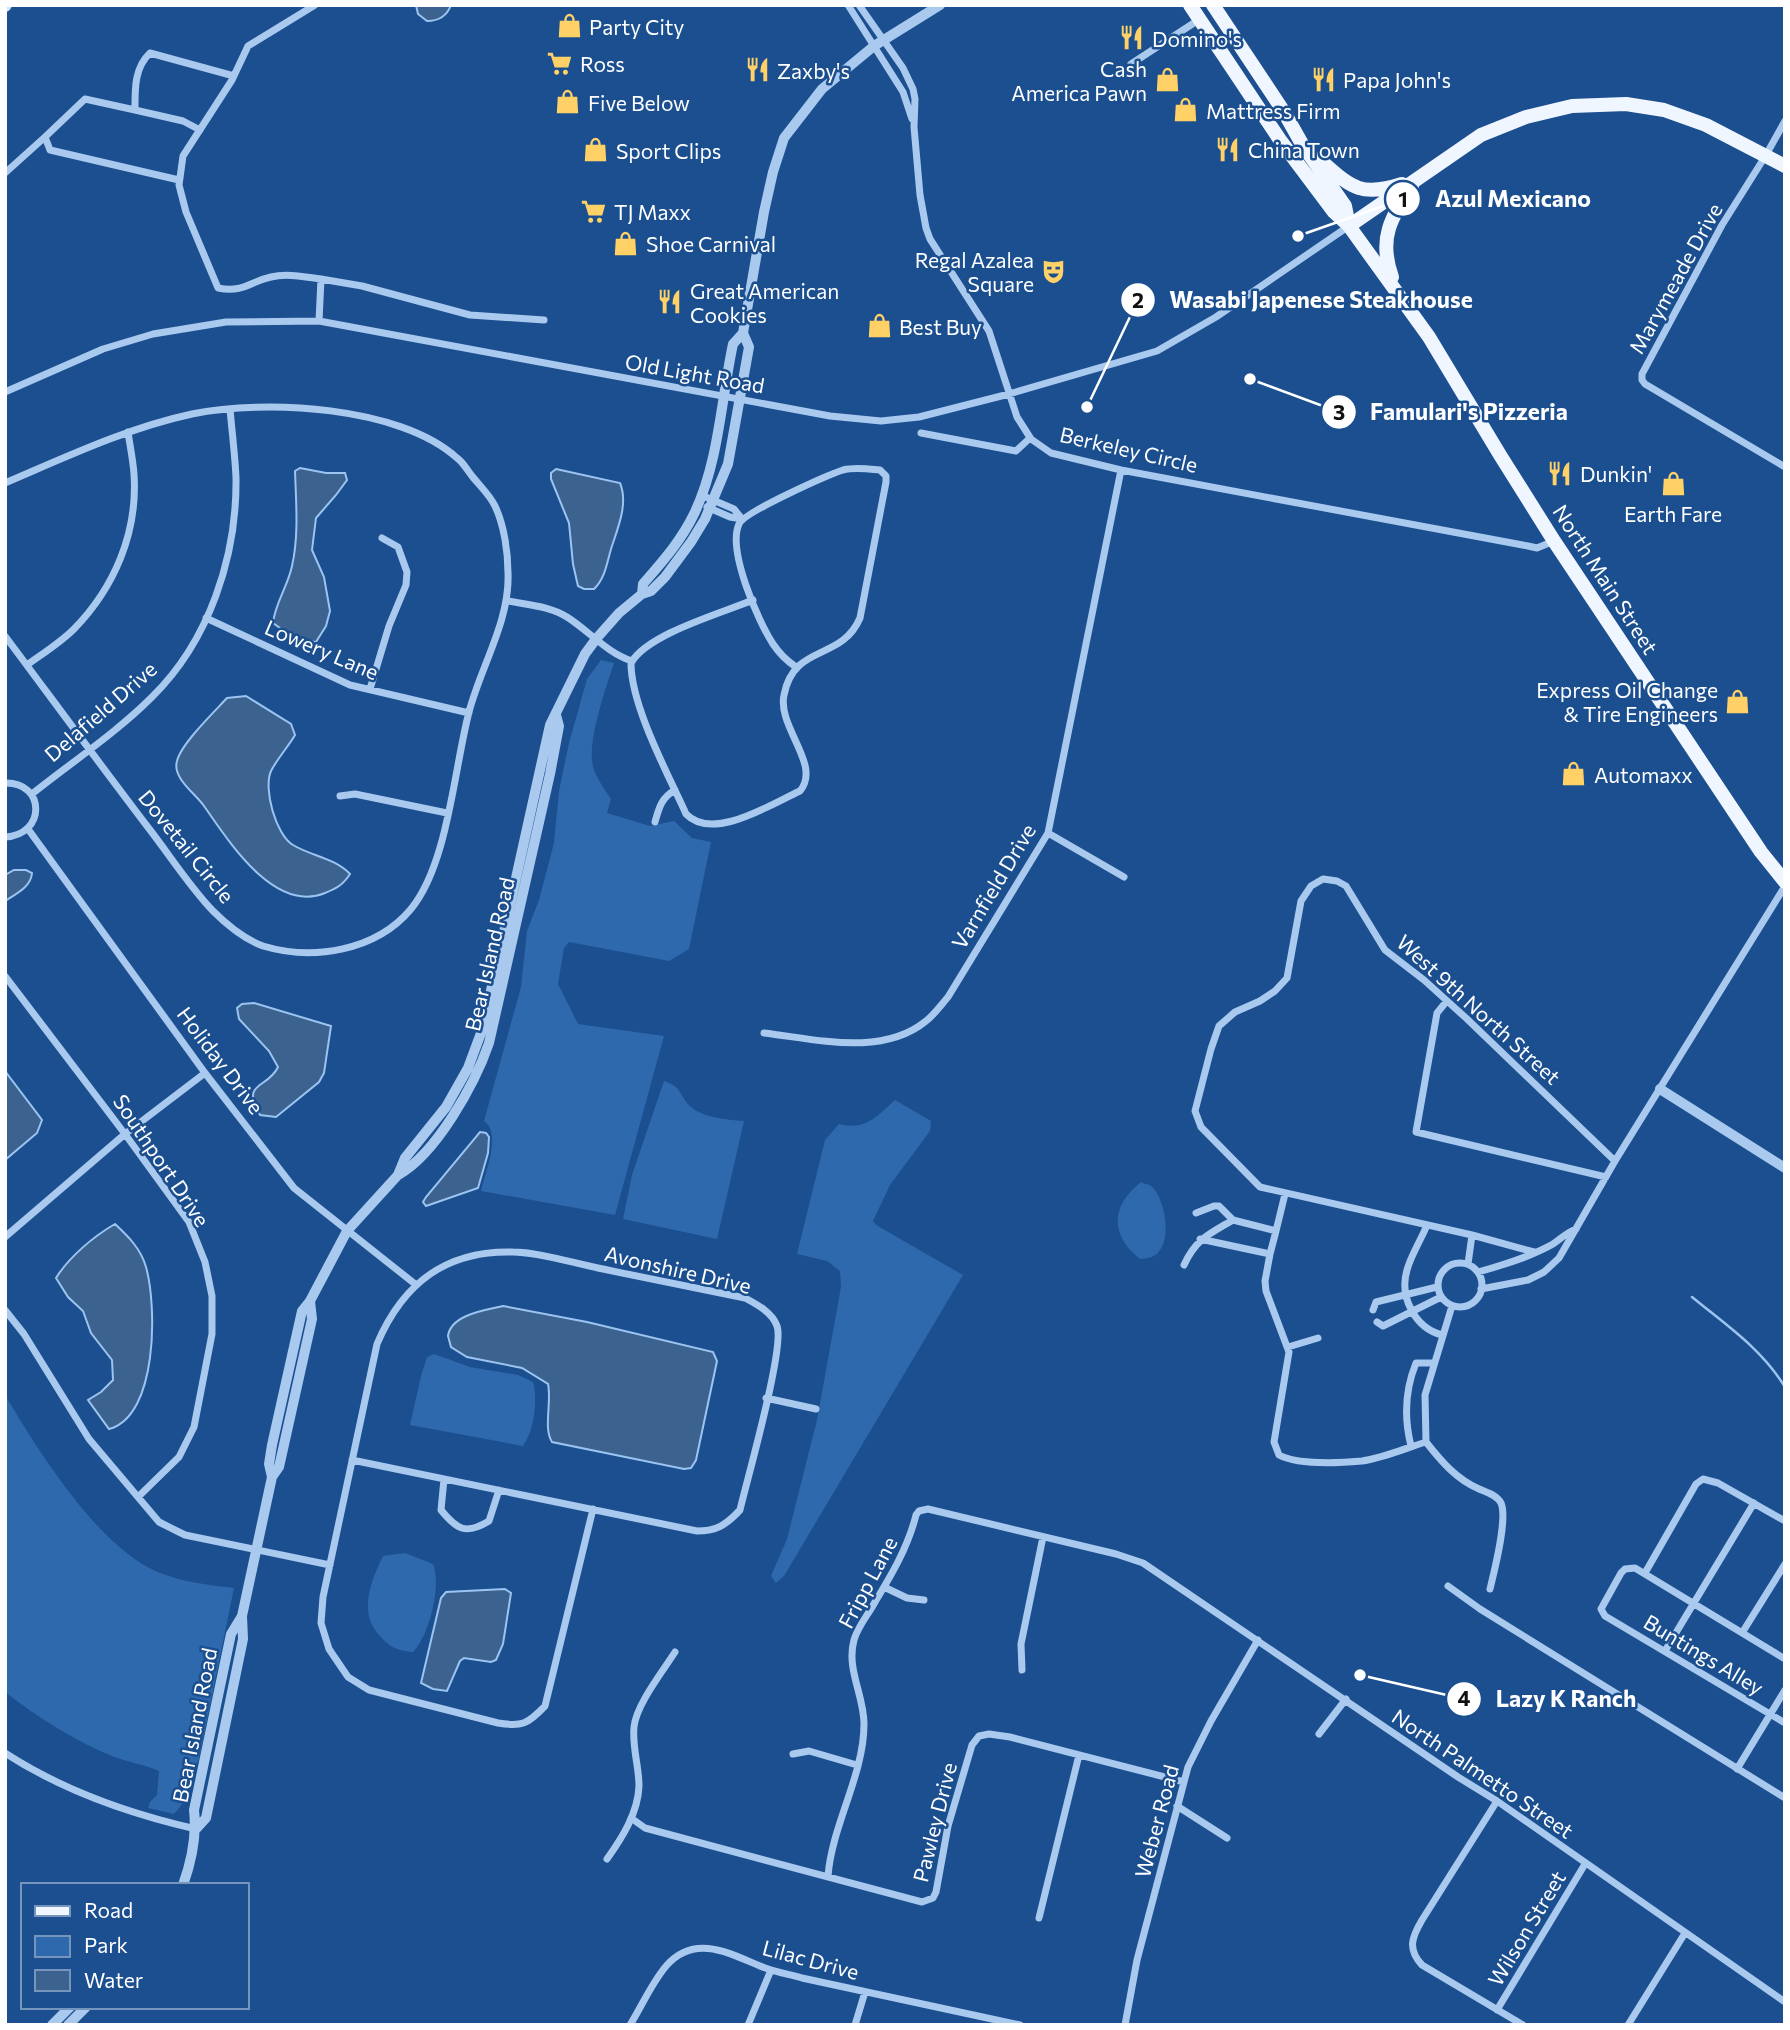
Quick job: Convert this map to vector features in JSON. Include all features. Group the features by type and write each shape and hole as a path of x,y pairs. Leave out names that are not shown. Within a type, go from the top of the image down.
{"main road":[{"name":"North Main Street","path":"1190,5 1279,140 1334,212 1349,226 1429,337 1554,541 1785,884"},
{"name":"North Main Street","path":"1213,5 1345,206 1349,226"},
{"path":"1349,226 1481,135 1526,117 1572,106 1626,104 1664,110 1706,125 1785,166"},
{"path":"1302,144 1348,184 1367,191 1389,188 1417,179"},
{"path":"1398,293 1386,261 1385,237 1393,215 1417,179"}],"street":[{"path":"315,5 248,46 234,76 183,156 179,186 186,212 218,288 234,291 272,276 299,276 362,286 470,315 544,320"},
{"name":"Berkeley Circle","path":"848,5 903,68 913,89 920,195 926,228 930,239 989,331 1017,417 1030,438 1051,453 1062,457 1121,470 1537,548 1554,541"},
{"name":"Berkeley Circle","path":"859,5 903,92 914,127"},
{"path":"723,395 733,344 743,333 764,212 784,138 822,89 879,43 940,5"},
{"path":"1131,64 1200,19"},
{"path":"135,110 135,85 143,60 150,53 234,76"},
{"path":"5,173 85,99 183,121 200,130"},
{"name":"Marymeade Drive","path":"1785,121 1722,225 1642,374 1645,384 1785,467"},
{"path":"45,137 50,150 180,180"},
{"name":"Old Light Road","path":"5,392 103,349 153,334 226,322 319,321 831,416 881,421 919,417 1157,351 1216,317 1349,226"},
{"path":"319,321 321,279"},
{"path":"740,398 749,347 743,333"},
{"name":"Bear Island Road","path":"642,594 643,584 680,539 699,499 710,470 723,395"},
{"name":"Bear Island Road","path":"184,1883 197,1829 194,1810 231,1634 242,1616 272,1478 279,1467 312,1319 310,1301 347,1231 398,1175 405,1158 446,1107 468,1068 481,1033 550,724 585,654 620,613 642,594 651,591 677,562 711,504 728,464 740,398"},
{"name":"Dovetail Circle","path":"5,483 128,432 172,419 230,409 289,407 361,416 427,438 458,458 494,505 504,538 509,570 508,601 469,713 432,874 404,916 365,942 320,953 298,953 260,945 236,931 211,908 5,636"},
{"name":"Delafield Drive","path":"32,794 152,697 175,672 206,618 223,574 234,516 236,478 230,409"},
{"path":"27,665 72,631 101,598 117,569 127,544 133,511 134,475 128,432"},
{"path":"921,433 1016,451 1030,438"},
{"path":"753,600 665,635 645,647 632,661 631,681 686,814 696,822 709,825 726,823 800,792 806,784 807,772 785,718 783,701 788,682 796,667 808,657 843,642 855,630 873,554 886,476 880,470 860,468 841,471 763,506 742,519 736,535 735,551 772,642 796,667"},
{"name":"Varnfield Drive","path":"764,1033 847,1042 898,1037 927,1021 948,997 1048,833 1121,470"},
{"path":"699,499 730,517 742,519"},
{"path":"370,689 389,626 406,585 407,572 398,547 382,538"},
{"path":"508,601 553,610 614,654 632,661"},
{"name":"Lowery Lane","path":"206,618 330,676 370,689 469,713"},
{"path":"5,783 24,786 32,794 36,808 34,821 28,829 16,836 5,837"},
{"path":"655,822 660,803 667,794 675,790"},
{"path":"340,796 355,794 447,813"},
{"name":"Holiday Drive","path":"28,829 205,1073 294,1188 415,1284"},
{"path":"1048,833 1124,877"},
{"name":"West 9th North Street","path":"1534,1252 1260,1187 1205,1132 1195,1111 1219,1027 1236,1012 1275,991 1287,978 1301,901 1311,886 1323,878 1346,886 1385,950 1424,979 1446,1002 1466,1017 1615,1161"},
{"path":"1481,1289 1528,1280 1544,1272 1562,1254 1615,1161 1785,884"},
{"name":"Southport Drive","path":"5,976 189,1222 205,1262 212,1296 212,1334 194,1427 180,1457 138,1497"},
{"path":"1446,1002 1437,1013 1416,1132 1606,1177"},
{"path":"5,1237 125,1134 205,1073"},
{"path":"1660,1089 1785,1168"},
{"path":"1285,1194 1265,1280 1266,1291 1289,1352 1274,1442 1279,1455 1286,1459 1312,1461 1364,1461 1426,1442"},
{"path":"1196,1213 1219,1206 1233,1220 1276,1231"},
{"path":"1184,1265 1200,1239 1233,1220"},
{"path":"1427,1225 1407,1269 1405,1282 1412,1312 1427,1329 1442,1335"},
{"path":"1478,1272 1553,1244 1576,1228"},
{"path":"1468,1264 1472,1236"},
{"path":"1200,1239 1270,1254"},
{"path":"1553,1244 1562,1254"},
{"name":"Avonshire Drive","path":"352,1460 593,1509 697,1531 711,1531 726,1525 740,1510 779,1342 776,1324 763,1308 745,1298 515,1251 476,1254 450,1262 415,1284 387,1321 377,1343 352,1460 330,1565 323,1597 321,1623 329,1649 348,1677 369,1690 498,1723 515,1726 531,1721 545,1706 593,1509"},
{"path":"1459,1262 1468,1264 1478,1272 1481,1289 1471,1304 1464,1307 1452,1306 1441,1297 1437,1287 1441,1273 1446,1268 1459,1262"},
{"path":"1373,1310 1376,1302 1437,1287"},
{"path":"1377,1322 1383,1326 1441,1297"},
{"path":"1452,1306 1424,1395 1426,1442 1453,1473 1488,1492 1501,1504 1498,1556 1490,1590"},
{"path":"5,1310 24,1334 89,1439 159,1522 185,1535 330,1565"},
{"path":"1288,1347 1318,1338"},
{"path":"1411,1446 1407,1391 1416,1363 1434,1363"},
{"path":"766,1398 816,1409"},
{"path":"444,1479 441,1510 452,1524 463,1529 474,1530 489,1521 499,1490"},
{"path":"1785,1521 1718,1483 1709,1479 1699,1480 1645,1573 1785,1659"},
{"path":"1665,1651 1754,1503"},
{"name":"North Palmetto Street","path":"919,1511 928,1509 1143,1563 1497,1801 1785,2001"},
{"name":"Fripp Lane","path":"828,1876 830,1858 857,1765 864,1726 864,1711 852,1665 852,1649 857,1632 907,1546 919,1511"},
{"path":"1023,1670 1021,1644 1043,1537"},
{"path":"1742,1633 1785,1564"},
{"name":"Buntings Alley","path":"1645,1573 1634,1568 1625,1569 1621,1573 1601,1609 1605,1616 1785,1723"},
{"path":"1448,1586 1480,1609 1785,1798"},
{"path":"884,1587 906,1598 924,1600"},
{"name":"Weber Road","path":"1125,2025 1137,1960 1177,1806 1195,1749 1258,1640"},
{"path":"607,1859 620,1841 631,1818 639,1786 634,1752 634,1724 645,1700 675,1651"},
{"path":"1737,1769 1785,1690"},
{"path":"1320,1734 1346,1699"},
{"name":"Pawley Drive","path":"631,1818 645,1828 914,1901 928,1901 936,1892 948,1826 967,1760 975,1739 984,1734 996,1734 1184,1782"},
{"path":"793,1754 809,1751 857,1765"},
{"path":"5,1753 26,1766 82,1792 149,1819 197,1829"},
{"path":"1039,1919 1079,1755"},
{"path":"1497,1801 1422,1920 1414,1935 1412,1948 1413,1954 1422,1965 1523,2025"},
{"path":"1177,1806 1227,1838"},
{"name":"Wilson Street","path":"1497,2010 1585,1864"},
{"path":"1628,2025 1685,1933"},
{"name":"Lilac Drive","path":"630,2025 665,1968 677,1956 693,1949 719,1949 771,1970 1020,2025"},
{"path":"748,2025 771,1970"},
{"path":"855,2025 865,1992"},
{"path":"52,2025 68,2009"},
{"path":"68,2025 84,2009"}],"green space":[{"path":"601,660 614,663 594,732 592,760 594,770 611,799 607,813 650,826 674,821 692,838 711,842 689,949 669,961 569,942 564,948 558,984 578,1024 664,1036 615,1215 481,1191 492,1144 492,1134 484,1121 521,987 527,931 539,900 554,843 559,791 569,743 587,679"},
{"path":"664,1081 678,1089 696,1111 717,1118 744,1121 717,1239 623,1219 632,1175"},
{"path":"895,1100 931,1121 930,1131 890,1185 873,1221 963,1275 784,1576 776,1583 771,1576 787,1539 817,1420 841,1287 840,1271 827,1261 797,1254 825,1140 839,1124 864,1124"},
{"path":"1141,1182 1151,1186 1160,1199 1166,1227 1163,1244 1158,1253 1140,1259 1123,1240 1118,1221 1124,1201"},
{"path":"434,1354 470,1367 518,1375 533,1382 534,1415 523,1446 410,1425 427,1357"},
{"path":"5,1395 52,1469 92,1520 114,1542 160,1573 187,1581 234,1588 199,1759 183,1802 174,1814 148,1808 157,1795 159,1771 112,1756 70,1736 5,1692"},
{"path":"405,1553 433,1564 436,1584 429,1623 413,1652 394,1648 383,1639 373,1626 368,1606 374,1576 383,1556"}],"water":[{"path":"416,5 451,5 442,17 427,21 418,14"},
{"path":"300,468 345,473 347,480 316,518 312,550 324,577 330,611 326,626 316,642 297,640 273,623 294,555 295,471"},
{"path":"556,469 620,483 623,506 620,521 604,573 594,589 578,586 569,523 551,479 551,473"},
{"path":"246,696 291,724 295,735 271,771 270,800 276,822 287,840 300,849 337,864 350,874 339,886 325,893 306,897 288,893 271,884 239,854 178,773 176,767 180,754 199,728 227,698"},
{"path":"14,870 26,870 32,873 31,878 22,890 5,901 5,875"},
{"path":"254,1003 331,1026 324,1073 319,1082 276,1117 260,1115 253,1096 258,1086 274,1074 278,1067 269,1051 239,1019 237,1008 242,1004"},
{"path":"5,1071 42,1120 37,1133 5,1160"},
{"path":"480,1132 489,1137 488,1153 478,1188 426,1206 423,1202 426,1197"},
{"path":"115,1224 134,1243 144,1260 150,1285 152,1332 145,1382 137,1404 125,1420 109,1429 88,1400 113,1380 112,1360 91,1333 83,1311 68,1297 56,1278 82,1248"},
{"path":"503,1306 587,1322 713,1352 717,1361 696,1460 691,1468 684,1469 552,1442 548,1430 548,1384 522,1368 467,1357 451,1347 448,1336 456,1323 479,1311"},
{"path":"505,1589 511,1593 503,1644 496,1660 491,1662 464,1658 460,1661 447,1691 433,1689 421,1683 441,1598 446,1592"}],"waterway":[{"path":"1692,1297 1754,1349 1785,1387"}],"place":[{"name":"Party City","path":"569,26"},
{"name":"Domino's","path":"1132,38"},
{"name":"Ross","path":"560,63"},
{"name":"Zaxby's","path":"757,70"},
{"name":"Papa John's","path":"1323,79"},
{"name":"Cash America Pawn","path":"1167,80"},
{"name":"Five Below","path":"568,102"},
{"name":"Mattress Firm","path":"1186,110"},
{"name":"China Town","path":"1228,149"},
{"name":"Sport Clips","path":"596,150"},
{"name":"TJ Maxx","path":"594,211"},
{"name":"Azul Mexicano","path":"1298,236"},
{"name":"Shoe Carnival","path":"626,243"},
{"name":"Regal Azalea Square","path":"1054,271"},
{"name":"Great American Cookies","path":"670,302"},
{"name":"Best Buy","path":"879,326"},
{"name":"Famulari's Pizzeria","path":"1250,379"},
{"name":"Wasabi Japenese Steakhouse","path":"1087,407"},
{"name":"Dunkin'","path":"1560,473"},
{"name":"Earth Fare","path":"1673,484"},
{"name":"Express Oil Change & Tire Engineers","path":"1738,701"},
{"name":"Automaxx","path":"1574,774"},
{"name":"Lazy K Ranch","path":"1360,1675"}]}
